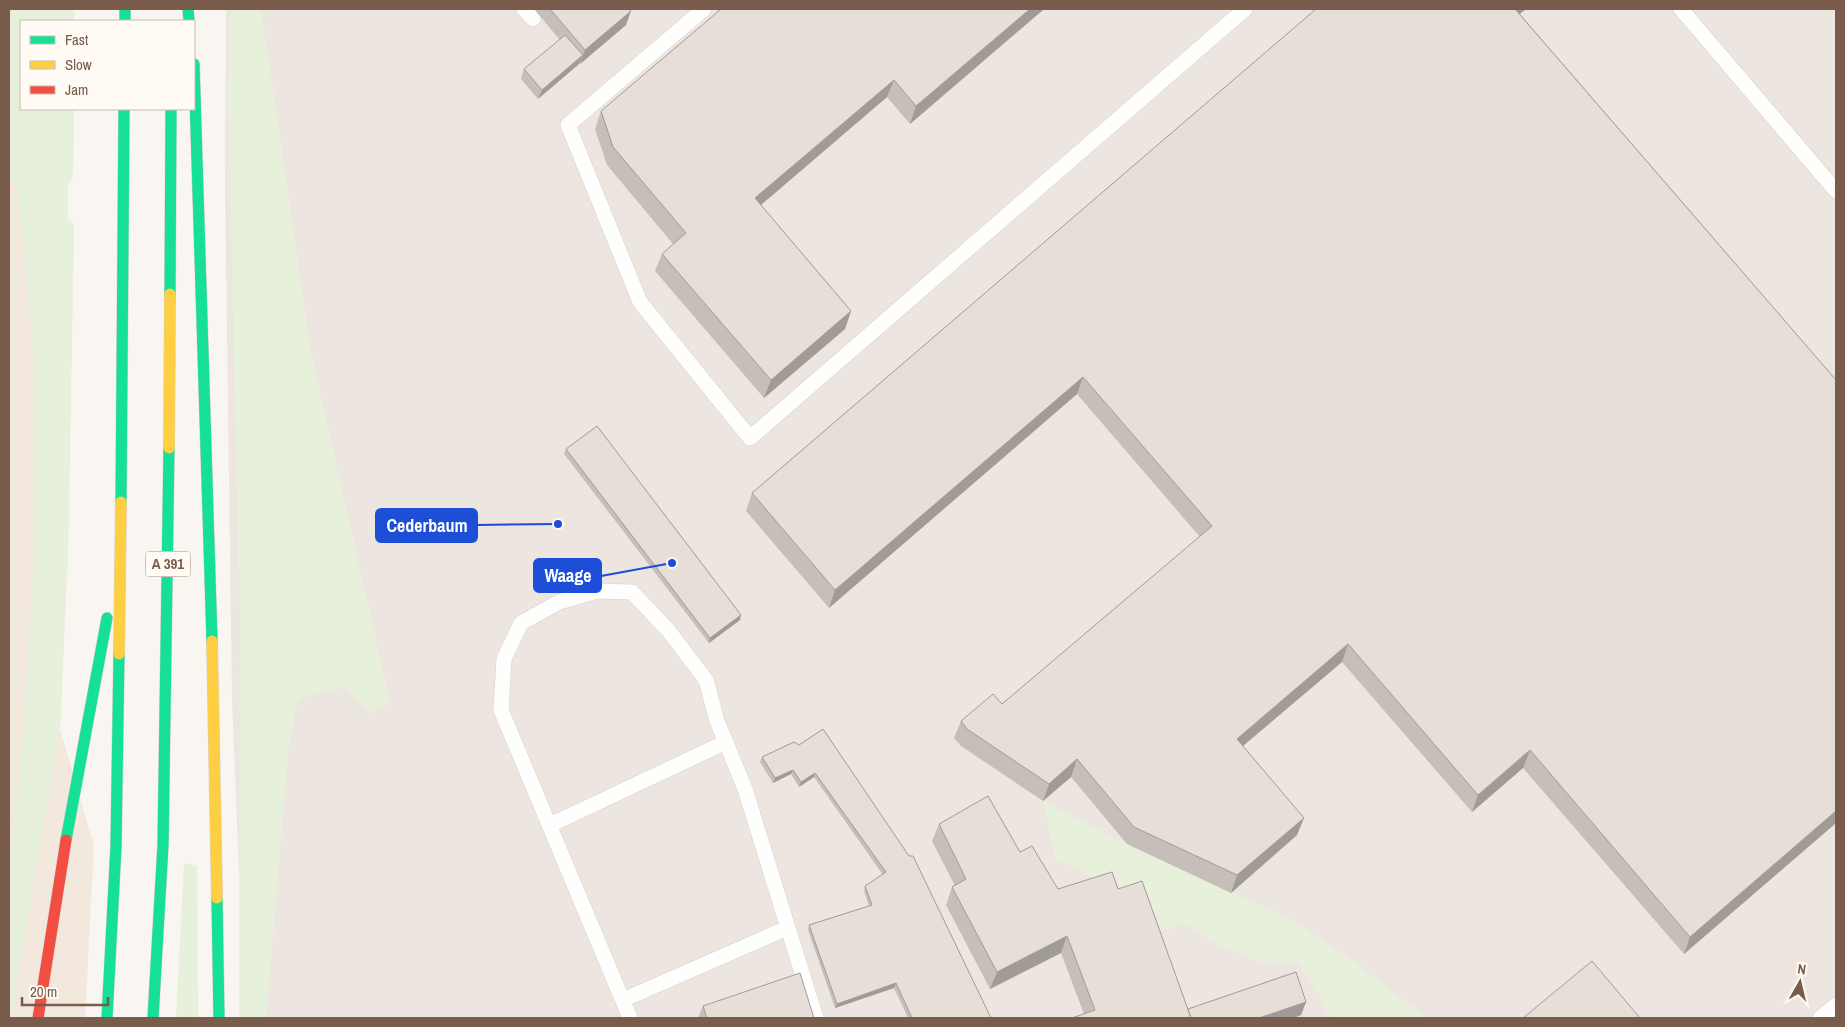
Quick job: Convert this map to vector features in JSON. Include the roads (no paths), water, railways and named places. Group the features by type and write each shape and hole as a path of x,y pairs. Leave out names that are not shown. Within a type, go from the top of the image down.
{"highway":[{"path":"195,95 212,620 219,1018"},
{"path":"107,1018 116,846 121,545 124,110"},
{"name":"A 391","path":"153,1018 163,845 168,558 171,110"},
{"path":"38,1018 61,866 121,545"}],"lane":[{"path":"704,9 568,126 640,302 750,438 1245,9"},
{"path":"1681,9 1836,191"},
{"path":"630,1018 500,710 504,659 521,623 559,602 597,592 632,592 668,630 706,680 726,742 744,789 816,1018"},
{"path":"550,825 726,742"},
{"path":"623,1000 787,928"},
{"path":"1820,1018 1836,1005"}],"place":[{"name":"Cederbaum","path":"558,524"},
{"name":"Waage","path":"672,563"}]}
